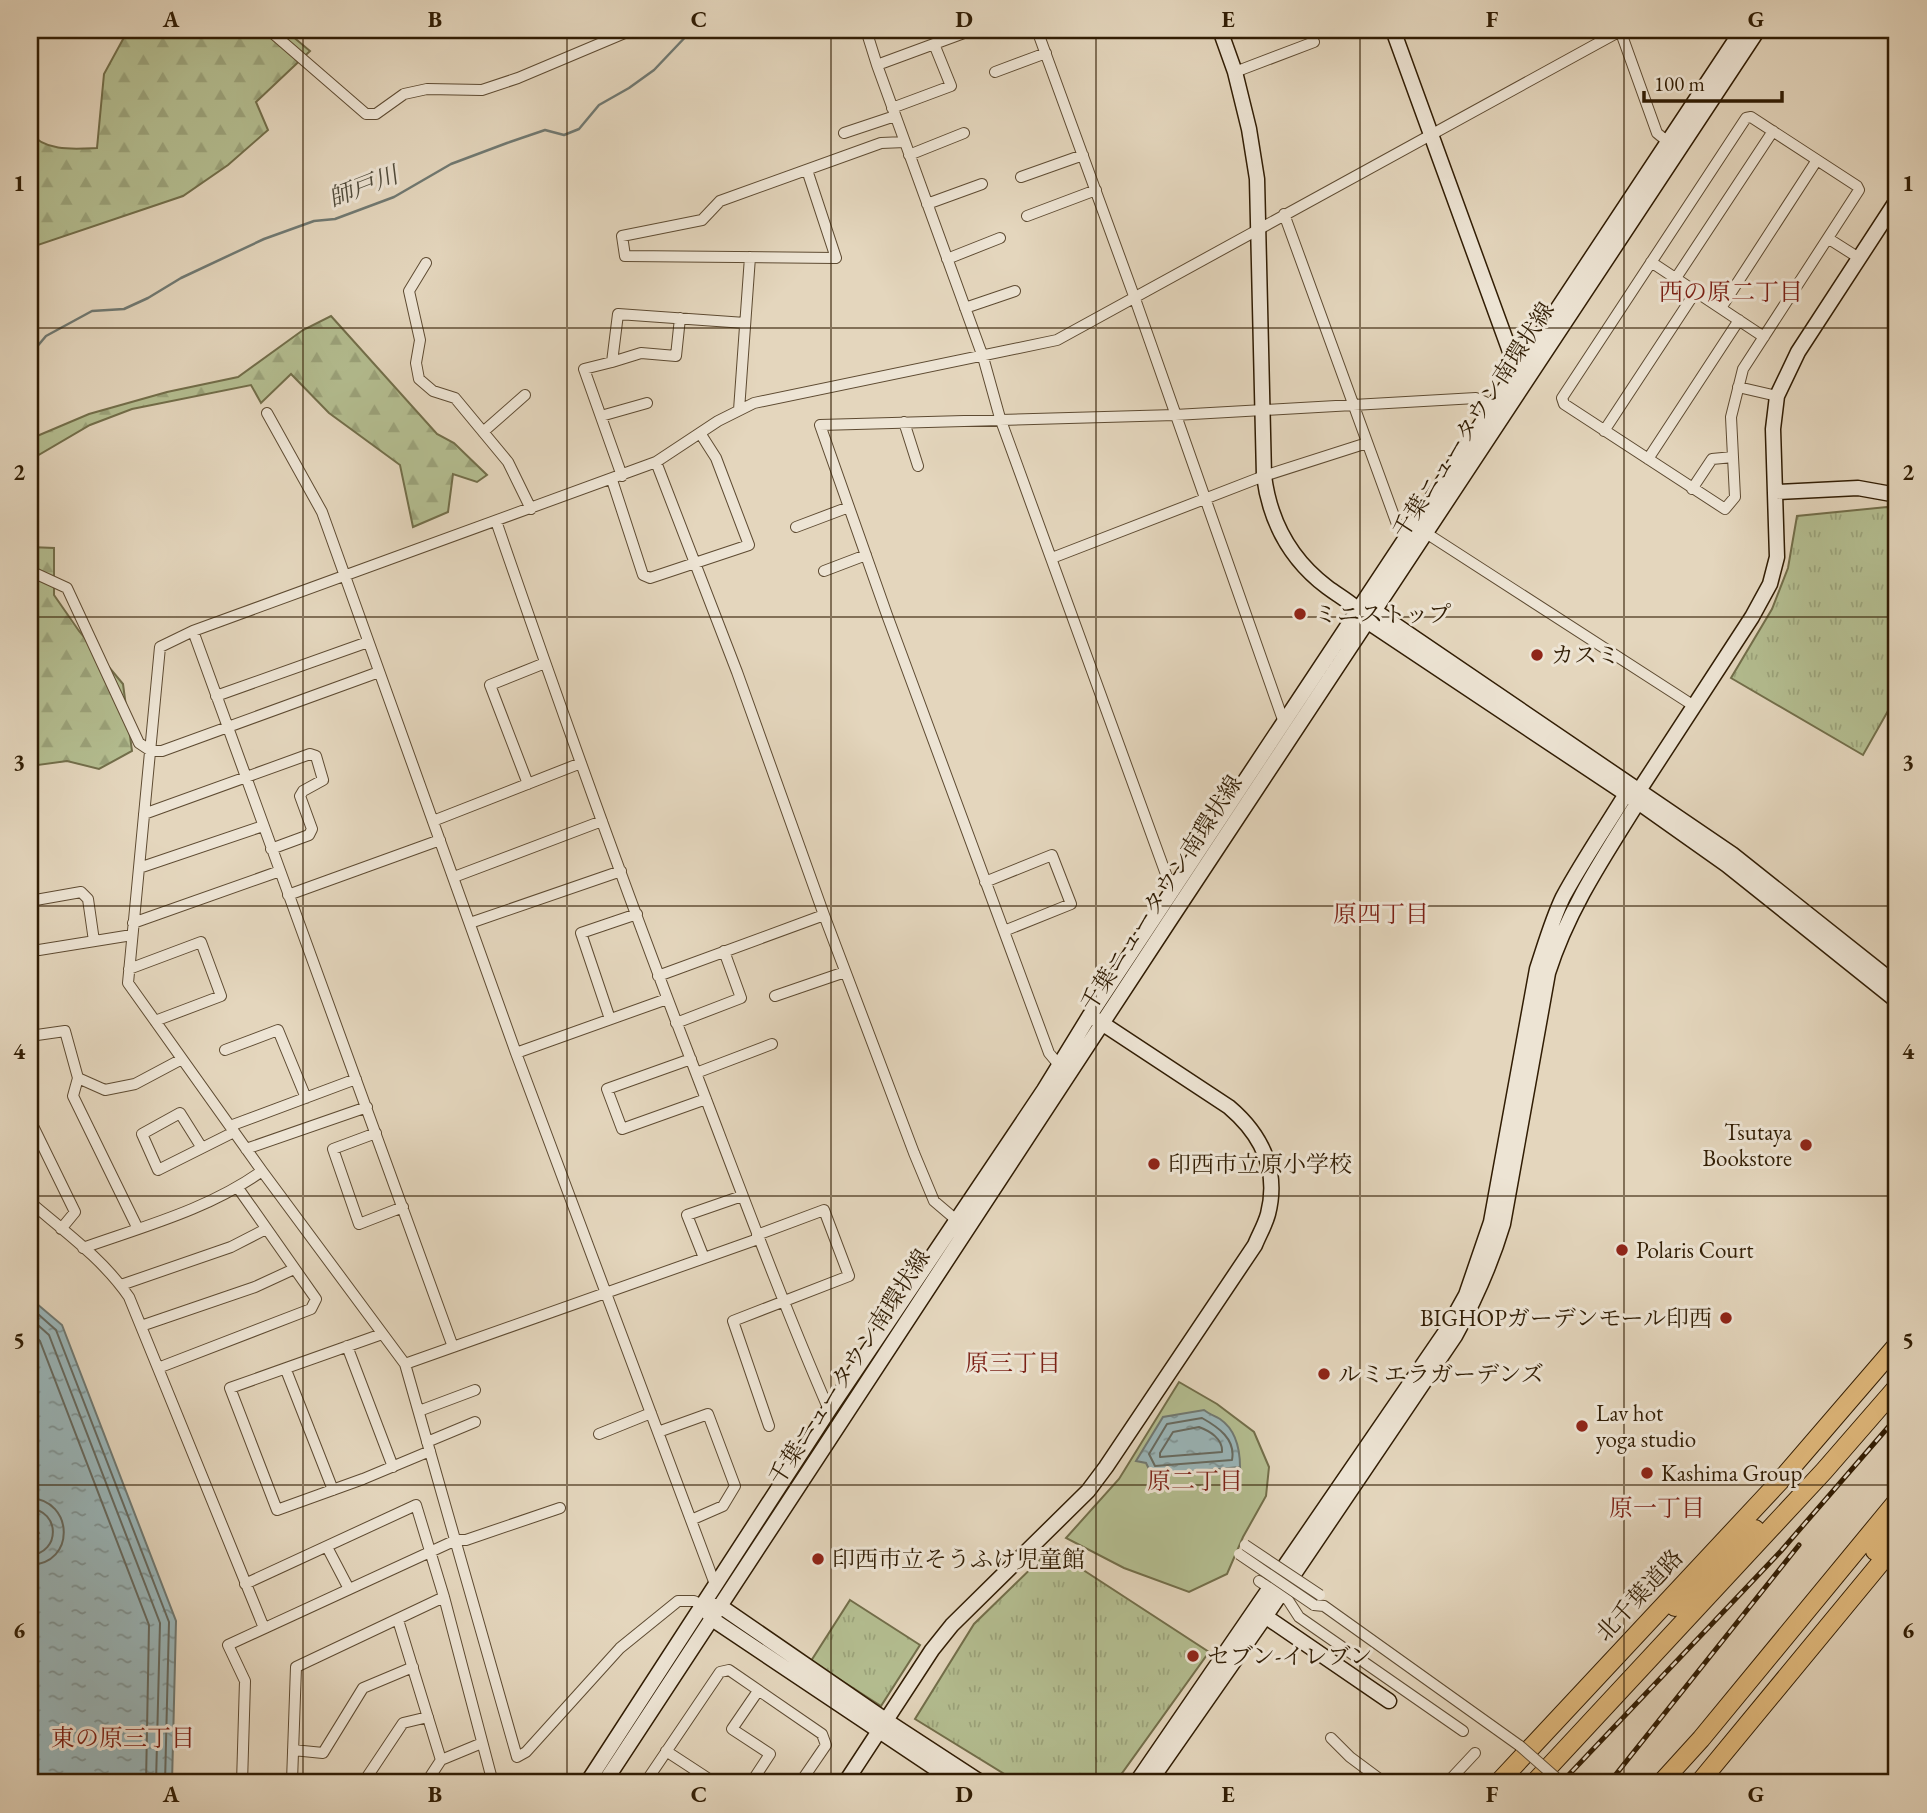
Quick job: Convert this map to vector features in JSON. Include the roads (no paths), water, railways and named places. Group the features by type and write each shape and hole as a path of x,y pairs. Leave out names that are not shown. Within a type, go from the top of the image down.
{"highway":[{"name":"北千葉道路","path":"1498,1783 1780,1481 1897,1345"},
{"path":"1534,1783 1824,1471 1897,1387"},
{"path":"1616,1655 1638,1642 1791,1493 1824,1471"},
{"path":"1661,1783 1701,1739 1897,1501"},
{"path":"1716,1764 1783,1663 1897,1524"},
{"path":"1699,1783 1897,1543"}],"street":[{"path":"269,30 366,114 376,114 404,94 427,89 482,89 518,78 632,30"},
{"path":"866,30 983,356 1000,418 1167,877 1178,884"},
{"path":"877,65 972,30"},
{"path":"1037,30 1134,296 1203,499 1282,717 1287,720"},
{"path":"1220,30 1235,72 1249,129 1256,179 1265,476 1270,510 1287,547 1308,572 1333,592 1635,795 1732,854 1897,985"},
{"path":"1393,30 1512,357 1521,366"},
{"path":"957,1783 720,1606 704,1606 694,1601 678,1601 620,1648 526,1752 517,1757 405,1364 128,984 160,648 193,631 656,462 738,410 754,403 1057,340 1621,30 1657,133 1668,142"},
{"name":"千葉ニュータウン南環状線","path":"604,1783 712,1619 962,1225 1090,1015 1742,30"},
{"name":"千葉ニュータウン南環状線","path":"587,1783 829,1410 1103,1024 1758,30"},
{"path":"1235,72 1314,42"},
{"path":"844,133 951,86 934,44"},
{"path":"995,72 1046,53"},
{"path":"1751,117 1773,131 1857,186 1859,190 1743,369 1731,417 1735,497 1726,509 1564,404 1562,398 1746,118 1751,117"},
{"path":"1676,278 1773,131"},
{"path":"909,155 964,133"},
{"path":"807,170 836,258 625,256 622,236 702,220 719,201 807,170 881,144 905,142"},
{"path":"1021,177 1083,155"},
{"path":"1721,308 1817,160"},
{"path":"927,204 982,184"},
{"path":"1027,216 1096,190"},
{"path":"1149,1783 1260,1613 1270,1588 1455,1336 1475,1300 1493,1258 1503,1224 1549,973 1558,943 1578,900 1635,795 1752,617 1770,583 1777,557 1773,429 1777,396 1798,352 1897,200"},
{"path":"1284,214 1398,527 1407,539"},
{"path":"947,259 1000,238"},
{"path":"1829,239 1859,258"},
{"path":"738,410 750,257"},
{"path":"1651,262 1764,337"},
{"path":"426,263 409,291 420,340 416,363 419,379 433,391 454,398 508,462 531,509"},
{"path":"965,308 1015,291"},
{"path":"1604,431 1696,291"},
{"path":"612,362 618,314 745,323"},
{"path":"680,318 676,356 641,353 584,369 601,416 643,575 650,578 749,545 716,458 700,433"},
{"path":"1648,459 1740,320"},
{"path":"1738,387 1777,396"},
{"path":"483,432 524,395"},
{"path":"1059,1065 1049,1053 820,425 1175,415 1476,398 1494,406"},
{"path":"601,416 648,403"},
{"path":"267,413 322,513 516,1053 716,1587"},
{"path":"904,422 918,466"},
{"path":"1052,558 1265,476 1367,443"},
{"path":"1692,489 1712,459 1733,457"},
{"path":"656,462 737,672 845,972 934,1201 962,1225"},
{"path":"1776,492 1857,488 1897,495"},
{"path":"796,527 849,508"},
{"path":"496,521 658,976 782,1302 829,1410"},
{"path":"1426,533 1694,706"},
{"path":"824,571 866,555"},
{"path":"30,571 67,588 139,743 151,751 162,751 228,729 379,673"},
{"path":"193,631 453,1347"},
{"path":"216,696 368,642"},
{"path":"528,784 491,685 545,663"},
{"path":"144,814 310,754 316,756 324,780 303,791 300,796 312,829 309,835 271,849"},
{"path":"433,821 580,763"},
{"path":"1635,795 1897,1001"},
{"path":"454,877 602,821"},
{"path":"139,868 263,826"},
{"path":"288,895 440,840"},
{"path":"985,881 1052,855 1071,904 1004,931"},
{"path":"133,923 279,871"},
{"path":"470,923 621,871"},
{"path":"30,901 81,892 88,899 94,941"},
{"path":"610,1019 580,933 637,914"},
{"path":"658,976 824,915"},
{"path":"30,924 33,948 39,950 132,935"},
{"path":"129,969 201,942 221,996 155,1021"},
{"path":"676,1023 741,998 724,951"},
{"path":"775,996 845,972"},
{"path":"516,1053 667,999"},
{"path":"845,1783 932,1650 952,1625 1088,1491 1255,1245 1268,1215 1272,1185 1268,1161 1246,1122 1230,1107 1090,1015"},
{"path":"225,1050 278,1030 306,1098"},
{"path":"30,1036 65,1031 78,1079 73,1096 138,1229"},
{"path":"696,1073 772,1044"},
{"path":"78,1079 105,1090 135,1084 181,1059"},
{"path":"691,1059 607,1089 622,1129 706,1099"},
{"path":"202,1148 180,1112 142,1134 158,1170 202,1148 232,1129 356,1079"},
{"path":"246,1149 367,1107"},
{"path":"30,1120 75,1212 61,1229"},
{"path":"376,1133 333,1149 359,1224 403,1207"},
{"path":"83,1248 213,1202 262,1171"},
{"path":"158,1368 311,1310 316,1299 238,1188"},
{"path":"704,1258 687,1215 742,1196"},
{"path":"30,1202 83,1248 121,1285 129,1297 264,1628"},
{"path":"405,1364 704,1258 824,1210 849,1276 733,1321 769,1426"},
{"path":"121,1285 231,1247 266,1229"},
{"path":"141,1326 256,1287 295,1269"},
{"path":"382,1334 230,1388 277,1510 393,1466 475,1422"},
{"path":"347,1346 393,1466"},
{"path":"286,1370 334,1490"},
{"path":"419,1411 475,1390"},
{"path":"599,1434 650,1413"},
{"path":"658,1432 708,1414 735,1486 723,1506 691,1520"},
{"path":"245,1584 416,1505 444,1597 492,1783"},
{"path":"242,1783 245,1681 228,1645 456,1540 466,1540 560,1508"},
{"path":"327,1548 349,1589"},
{"path":"1319,1605 1320,1595 1242,1550 1319,1605 1520,1746 1562,1783"},
{"path":"1270,1588 1288,1600 1299,1617 1463,1731"},
{"path":"295,1783 292,1781 296,1667 444,1597"},
{"path":"704,1606 712,1619 883,1727 982,1783"},
{"path":"1260,1613 1389,1701"},
{"path":"1136,1783 1260,1613"},
{"path":"398,1620 441,1760"},
{"path":"293,1750 323,1753 363,1688 413,1667"},
{"path":"645,1783 720,1672 729,1670 822,1734 826,1745 800,1783"},
{"path":"751,1783 770,1754 732,1729 758,1690"},
{"path":"363,1783 403,1723 428,1717"},
{"path":"1331,1738 1350,1757 1385,1783"},
{"path":"426,1783 441,1760 482,1743"},
{"path":"666,1751 701,1779 715,1783"},
{"path":"1447,1783 1475,1753"}],"water":[{"path":"30,1298 62,1325 176,1621 172,1783 30,1783 30,1541 39,1533 30,1521"},
{"path":"1204,1410 1220,1419 1230,1429 1238,1447 1240,1467 1152,1475 1146,1463 1136,1461 1163,1417"}],"waterway":[{"name":"師戸川","path":"30,355 46,336 92,311 124,309 181,278 264,239 314,221 335,219 394,197 451,164 507,143 545,130 564,135 579,129 599,105 654,70 692,30"}],"railway":[{"path":"1561,1783 1781,1551 1897,1417"},
{"path":"1609,1783 1799,1545"}],"place":[{"name":"ミニストップ","path":"1300,614"},
{"name":"カスミ","path":"1537,655"},
{"name":"Tsutaya Bookstore","path":"1806,1145"},
{"name":"印西市立原小学校","path":"1154,1164"},
{"name":"Polaris Court","path":"1622,1250"},
{"name":"BIGHOPガーデンモール印西","path":"1726,1318"},
{"name":"ルミエラガーデンズ","path":"1324,1374"},
{"name":"Lav hot yoga studio","path":"1582,1426"},
{"name":"Kashima Group","path":"1647,1473"},
{"name":"印西市立そうふけ児童館","path":"818,1559"},
{"name":"セブン-イレブン","path":"1193,1656"}],"district":[{"name":"西の原二丁目","path":"1731,291"},
{"name":"原四丁目","path":"1381,913"},
{"name":"原三丁目","path":"1013,1362"},
{"name":"原二丁目","path":"1195,1480"},
{"name":"原一丁目","path":"1657,1507"},
{"name":"東の原三丁目","path":"123,1737"}]}
